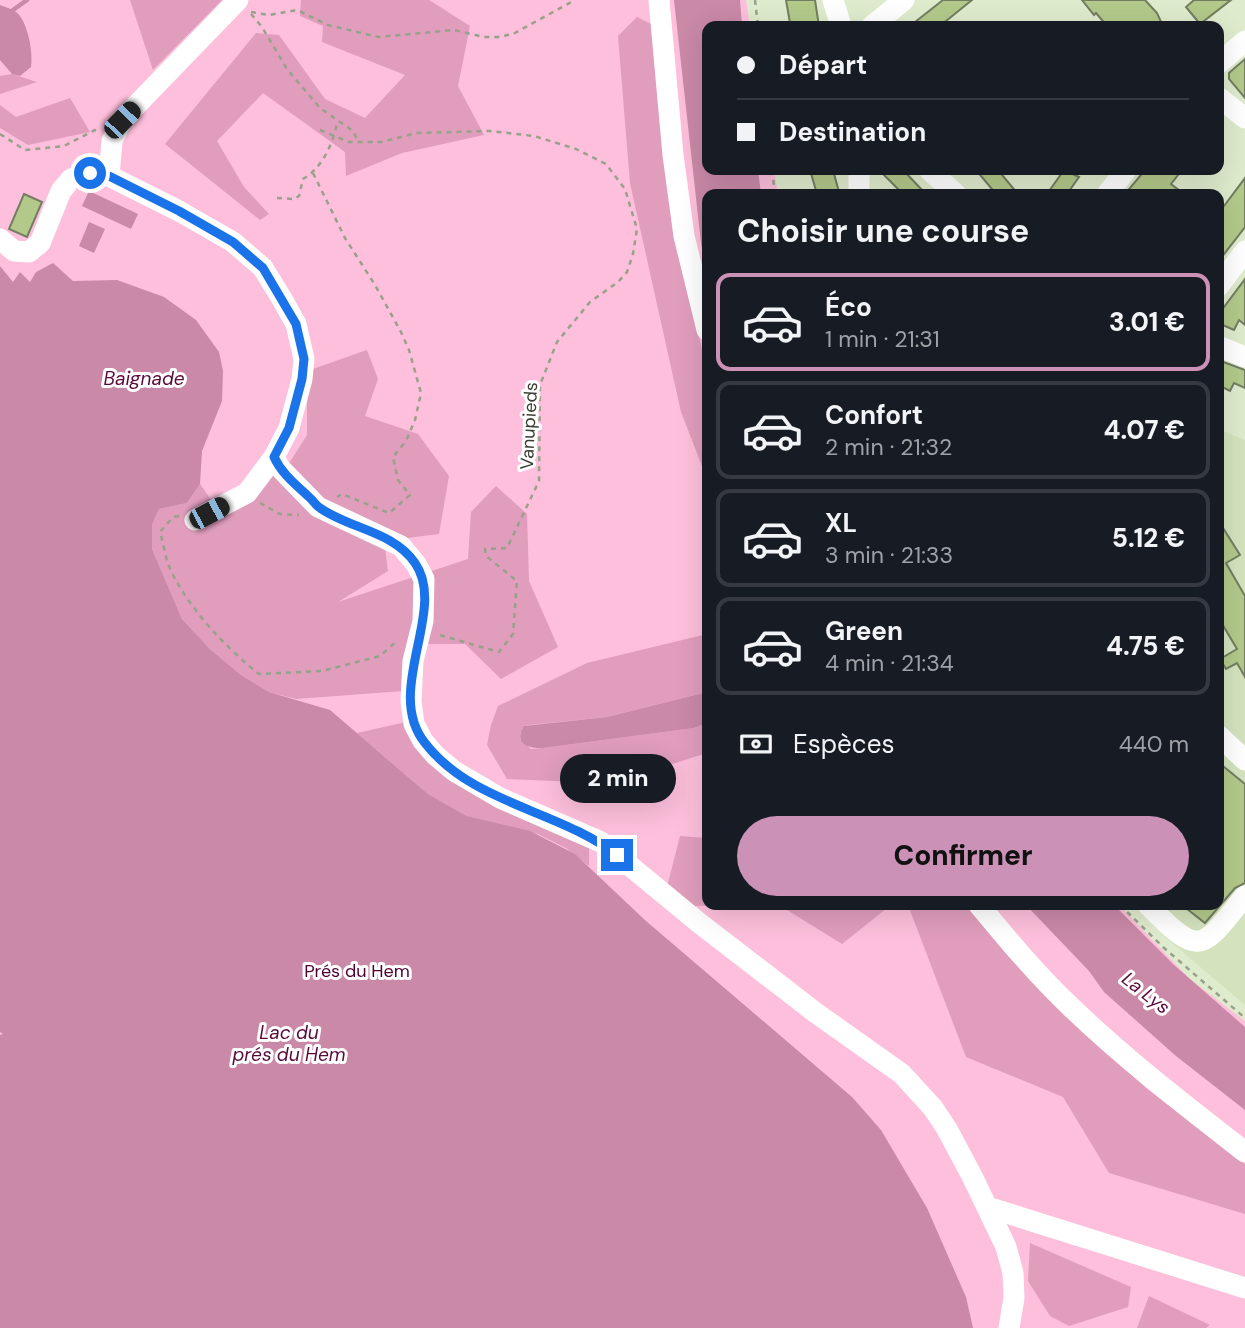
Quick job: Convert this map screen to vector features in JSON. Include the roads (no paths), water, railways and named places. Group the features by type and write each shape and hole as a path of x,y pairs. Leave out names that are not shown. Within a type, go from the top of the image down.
{"street":[{"path":"109,176 112,141 122,120 238,0"},
{"path":"659,0 673,155 684,236 702,310"},
{"path":"833,0 839,21"},
{"path":"878,21 904,0"},
{"path":"1224,59 1245,41"},
{"path":"1224,102 1245,118"},
{"path":"0,239 14,251 29,252 40,243 61,191 71,179 90,173 109,176 179,211 233,242 263,268 296,324 304,359 302,379 289,428 274,457 247,493 202,517"},
{"path":"935,175 950,189"},
{"path":"1111,189 1122,175"},
{"path":"1224,279 1245,251"},
{"path":"1224,348 1245,357"},
{"path":"274,457 279,467 318,508 401,546 424,579 425,596 412,681 414,724 435,755 454,771 500,797 601,842 698,922 816,1013 902,1074 933,1108 947,1129 1006,1247 1013,1273 1014,1297 1009,1328"},
{"path":"1224,741 1245,761"},
{"path":"1224,752 1245,761"},
{"path":"1153,910 1182,936 1200,943 1214,934 1245,896"},
{"path":"983,910 1071,1007 1119,1051 1245,1152"},
{"path":"990,1212 994,1209 1245,1288"}],"water":[{"path":"674,0 740,0 742,21 702,21 702,175 759,175 760,189 702,189 702,248"},
{"path":"0,5 18,14 28,34 31,67 20,76 12,74 0,60"},
{"path":"89,191 138,214 131,229 82,206"},
{"path":"89,222 105,229 94,253 79,246"},
{"name":"Lac du prés du Hem","path":"53,263 73,281 117,280 164,297 196,320 219,352 223,371 222,401 202,451 200,484 187,503 159,509 152,525 152,549 182,619 210,649 241,675 269,692 330,710 428,794 467,816 530,831 575,854 646,921 852,1097 881,1130 927,1208 966,1297 973,1328 0,1328 0,1035 3,1034 0,1032 0,266 13,282 20,272 30,282 36,272"},
{"path":"702,693 702,725 694,728 543,748 527,746 521,741 524,726 607,717"},
{"name":"La Lys","path":"1031,910 1119,910 1174,965 1245,1027 1245,1110 1176,1056 1104,992 1089,971"}],"waterway":[{"path":"13,10 27,0"}],"water label":[{"name":"Baignade","path":"144,378"}],"park label":[{"name":"Prés du Hem","path":"357,971"}]}
